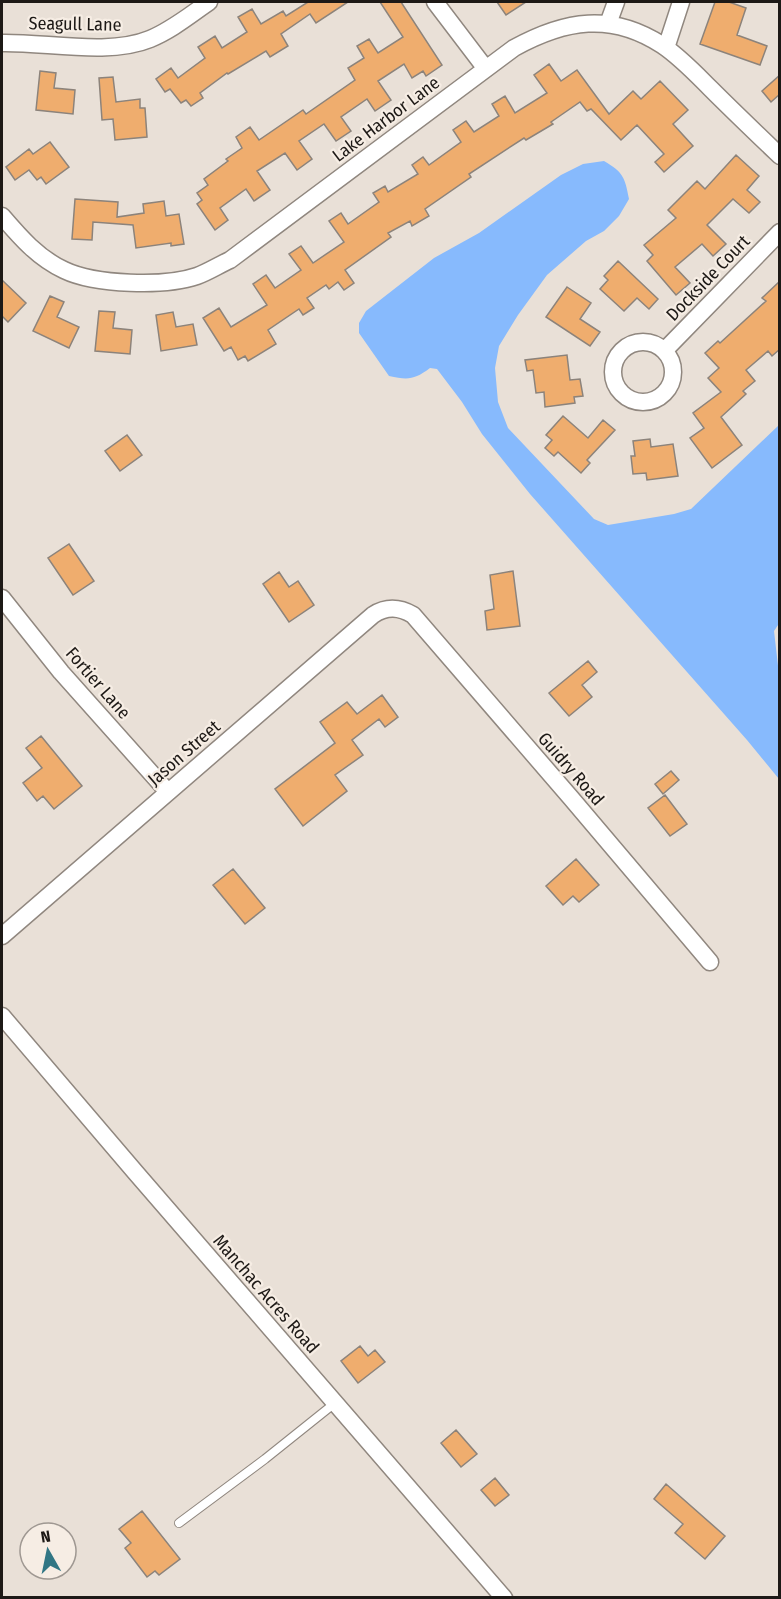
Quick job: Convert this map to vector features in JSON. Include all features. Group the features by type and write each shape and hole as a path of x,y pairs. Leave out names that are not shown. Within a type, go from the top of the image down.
{"street":[{"name":"Seagull Lane","path":"2,43 24,42 95,47 148,40 165,32 209,2"},
{"path":"435,2 486,69"},
{"path":"608,24 616,2"},
{"path":"666,48 681,2"},
{"name":"Lake Harbor Lane","path":"2,216 23,241 65,271 96,279 137,283 171,282 197,276 230,260 514,48 535,36 557,28 599,23 621,26 666,48 780,156"},
{"name":"Dockside Court","path":"665,350 780,232"},
{"name":"Fortier Lane","path":"2,598 62,672 168,792"},
{"name":"Jason Street","path":"2,936 373,615 380,611 396,609"},
{"name":"Guidry Road","path":"396,609 413,615 710,962"},
{"name":"Manchac Acres Road","path":"2,1016 504,1598"}],"lane":[{"path":"179,1523 335,1403"}],"water":[{"path":"604,161 622,176 629,199 619,216 604,231 586,241 547,275 518,315 499,346 495,368 498,402 508,428 594,519 608,525 691,509 779,425 780,622 774,631 780,683 779,779 530,494 482,434 437,369 430,368 411,378 389,376 359,333 359,323 366,311 434,258 479,233 561,175 583,164"}],"building":[{"path":"308,2 348,2 316,23 310,14 281,34 288,46 270,57 266,51 227,73 200,93 203,98 191,106 186,100 181,103 170,89 165,92 156,79 171,68 178,78 205,58 198,47 215,36 222,48 247,32 238,17 252,9 261,24 283,11 286,16"},
{"path":"380,2 401,2 442,65 426,76 423,71 412,78 404,64 378,81 391,100 375,111 367,99 341,117 351,131 336,141 324,124 299,141 312,159 297,170 285,153 257,171 270,190 254,201 246,189 220,208 228,220 215,230 197,204 202,200 197,193 208,185 204,179 242,148 236,137 250,127 259,140 303,110 306,114 355,80 348,68 364,58 357,46 369,39 378,53 403,37"},
{"path":"497,2 526,2 506,15"},
{"path":"715,2 729,2 746,8 737,35 767,46 760,65 700,44"},
{"path":"549,64 561,81 577,70 609,114 633,91 641,99 660,81 688,110 673,124 693,146 664,172 655,162 664,154 637,125 621,140 591,109 587,111 580,102 551,122 553,124 526,140 524,138 469,174 471,177 425,209 429,216 412,226 410,221 388,233 391,237 345,270 354,283 344,290 338,282 329,289 326,285 307,298 314,308 303,315 299,309 268,330 276,344 248,361 245,356 238,360 231,347 224,351 203,318 219,308 231,327 267,305 253,284 266,275 275,288 301,270 289,254 301,246 313,263 344,242 329,221 341,213 348,224 379,202 373,193 385,186 388,192 418,174 412,165 423,157 429,165 461,142 453,130 466,121 474,132 499,116 492,104 505,96 515,113 547,93 534,75"},
{"path":"40,71 56,73 54,88 75,90 73,114 36,110"},
{"path":"780,75 780,94 771,102 762,91"},
{"path":"113,77 116,102 140,99 140,108 145,108 147,137 115,140 113,119 102,120 99,78"},
{"path":"50,142 69,167 46,184 41,177 37,180 29,170 15,180 6,167 29,149 33,154"},
{"path":"736,155 759,176 747,190 760,202 749,213 733,199 707,225 726,244 713,256 702,244 675,267 690,283 676,295 647,261 653,255 644,245 676,218 668,210 697,181 705,189"},
{"path":"75,199 118,202 117,217 144,213 143,204 164,201 166,216 179,214 184,244 171,246 171,243 136,248 133,225 93,222 92,240 72,239"},
{"path":"618,261 658,299 649,309 637,298 624,311 600,289 608,280 604,276"},
{"path":"2,280 26,303 8,322 2,316"},
{"path":"780,281 780,349 772,356 768,351 746,370 755,381 743,391 746,394 721,417 742,445 712,468 690,438 704,428 693,413 721,392 708,378 719,368 705,353 718,341 720,343 766,301 762,298"},
{"path":"567,287 591,303 580,319 600,332 590,346 546,317"},
{"path":"50,296 64,302 57,317 79,327 69,348 33,331"},
{"path":"99,311 115,312 113,328 132,330 130,354 95,351"},
{"path":"173,312 176,327 193,324 197,345 161,351 156,315"},
{"path":"567,355 570,380 580,379 583,396 574,397 575,403 545,407 544,392 536,393 533,370 527,371 525,360"},
{"path":"563,416 588,438 603,420 615,430 587,460 590,463 581,473 558,452 554,456 545,448 552,440 546,435"},
{"path":"127,435 142,455 120,471 105,451"},
{"path":"650,439 651,447 673,444 678,476 647,480 646,473 633,474 631,456 635,456 633,441"},
{"path":"69,544 94,581 73,595 48,558"},
{"path":"513,571 520,626 487,630 485,611 494,609 490,575"},
{"path":"279,572 289,587 298,581 314,605 289,622 263,584"},
{"path":"588,661 597,672 582,685 592,697 569,716 549,693"},
{"path":"382,695 398,717 385,727 379,719 352,740 363,755 335,775 347,791 303,826 275,789 335,743 320,722 347,702 357,714"},
{"path":"41,736 82,786 54,809 43,796 37,801 23,783 42,768 26,748"},
{"path":"671,771 679,780 663,794 655,784"},
{"path":"665,795 687,824 670,836 648,808"},
{"path":"576,859 599,885 579,902 573,896 563,905 546,886"},
{"path":"233,869 265,908 245,924 213,885"},
{"path":"360,1346 368,1356 375,1350 385,1362 358,1383 341,1361"},
{"path":"456,1430 477,1454 461,1467 441,1443"},
{"path":"495,1478 509,1495 495,1506 481,1490"},
{"path":"666,1484 725,1536 705,1559 675,1533 683,1524 654,1499"},
{"path":"142,1511 180,1559 159,1575 155,1571 147,1577 125,1548 131,1543 119,1529"}]}
